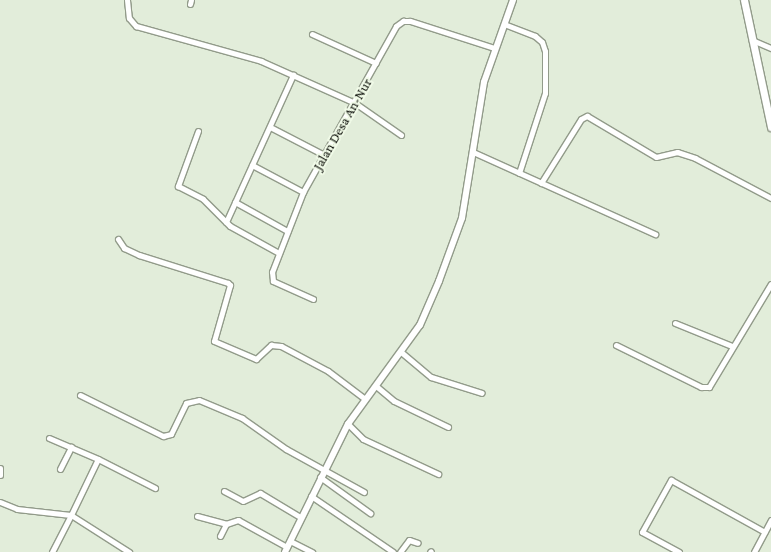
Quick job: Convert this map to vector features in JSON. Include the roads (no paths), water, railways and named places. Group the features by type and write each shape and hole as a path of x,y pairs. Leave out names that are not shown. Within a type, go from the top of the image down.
{"main road":[{"path":"744,0 771,127"}],"street":[{"path":"127,0 129,18 136,26 230,50 294,75 355,103 401,136"},
{"path":"287,547 324,467 348,424 420,325 448,258 462,218 479,107 494,48 511,0"},
{"name":"Jalan Desa An-Nur","path":"313,299 273,281 271,276 303,192 355,103 396,26 403,21 494,48"},
{"path":"504,24 535,36 542,42 545,51 545,93 519,173"},
{"path":"312,34 376,63"},
{"path":"752,40 771,48"},
{"path":"226,222 294,75"},
{"path":"541,183 581,119 588,116 656,158 677,152 695,158 771,198"},
{"path":"270,127 324,155"},
{"path":"198,131 177,185 203,199 226,222 279,253"},
{"path":"473,152 655,234"},
{"path":"252,165 303,192"},
{"path":"235,202 287,231"},
{"path":"118,239 124,248 139,255 230,285 214,341 256,359 271,345 282,346 328,371 365,400"},
{"path":"616,345 707,388 714,384 732,346 771,284"},
{"path":"675,323 732,346"},
{"path":"401,352 432,377 482,393"},
{"path":"376,386 394,401 448,427"},
{"path":"80,395 163,436 171,434 186,403 199,400 242,418 286,449 324,467 364,492"},
{"path":"348,424 363,440 438,474"},
{"path":"49,438 98,459 155,488"},
{"path":"60,469 71,447"},
{"path":"52,552 98,459"},
{"path":"0,468 0,474"},
{"path":"320,477 370,513"},
{"path":"679,552 642,532 671,480 764,532"},
{"path":"224,491 243,501 260,494 300,517"},
{"path":"310,496 393,552"},
{"path":"0,502 17,509 71,515 129,552"},
{"path":"197,516 226,524 238,520 287,547 312,552"},
{"path":"754,552 771,520"},
{"path":"220,536 226,524"},
{"path":"400,552 409,540 418,543"}]}
